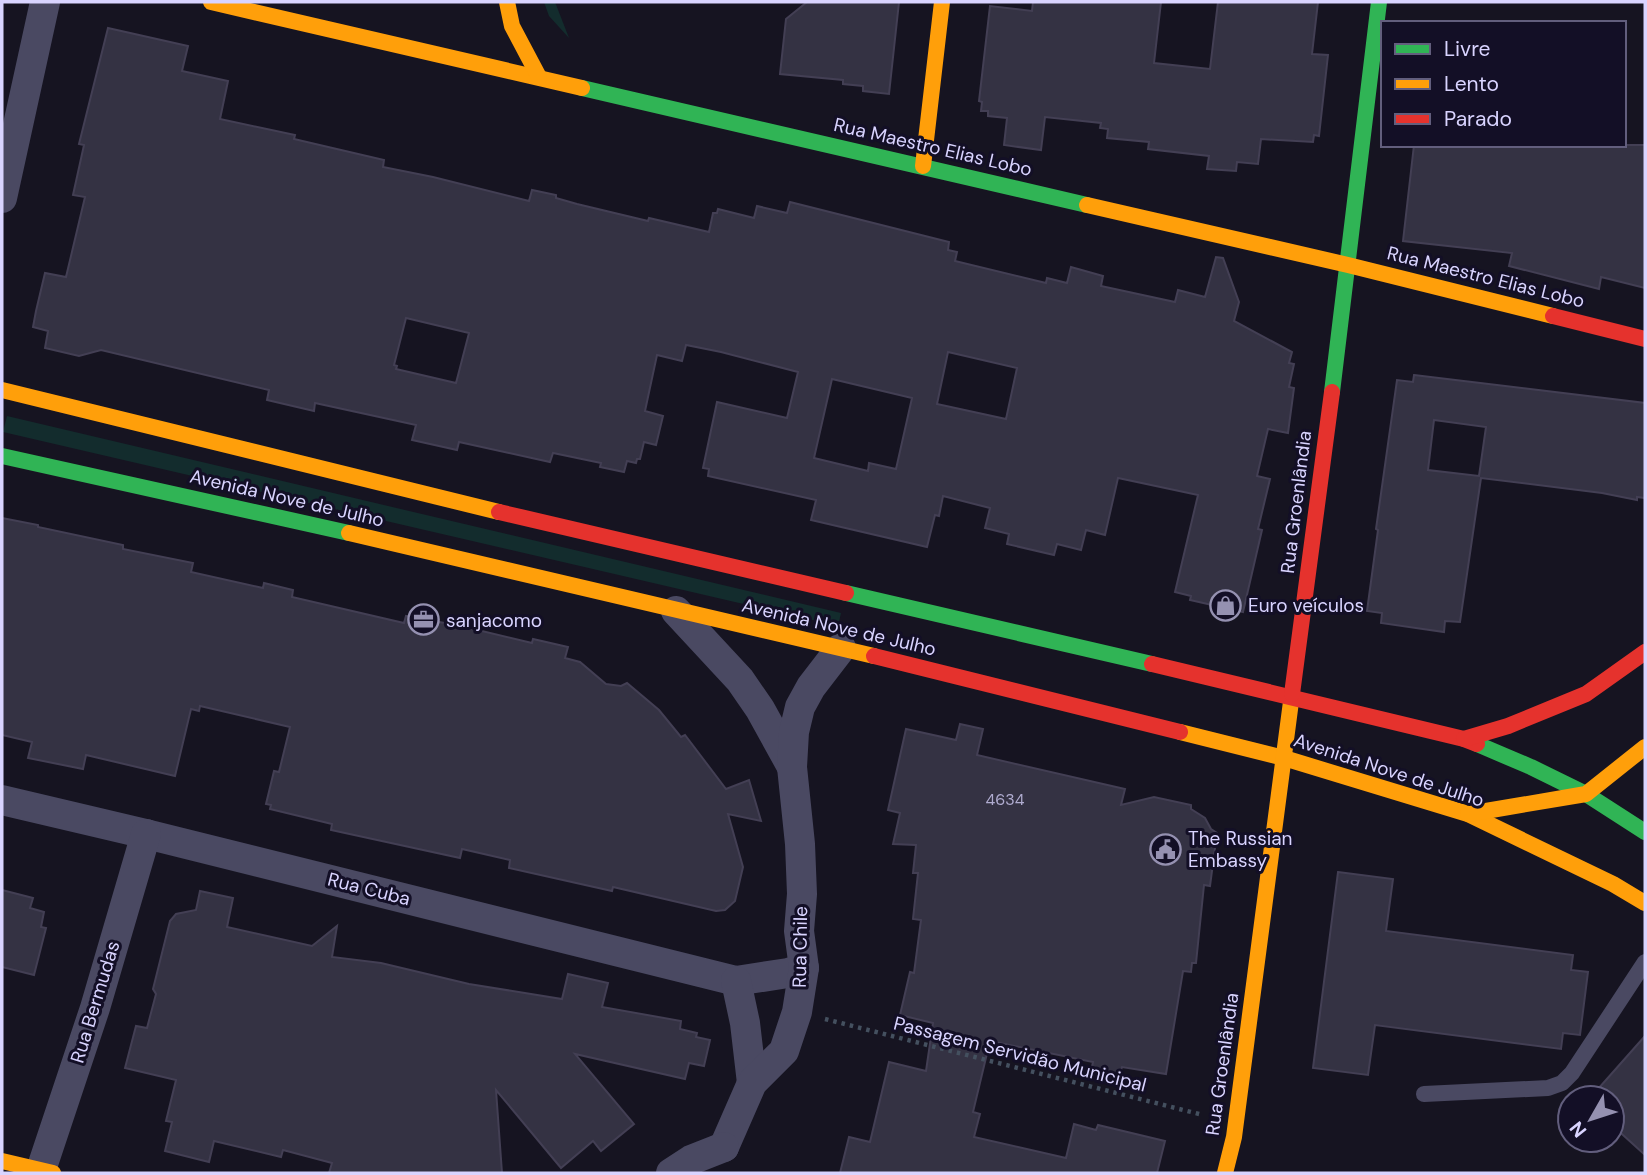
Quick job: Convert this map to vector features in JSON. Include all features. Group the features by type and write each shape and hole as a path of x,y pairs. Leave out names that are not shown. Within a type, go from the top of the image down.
{"main road":[{"name":"Rua Maestro Elias Lobo","path":"211,2 1348,265 1645,339"},
{"path":"506,2 512,26 539,77"},
{"path":"923,166 942,2"},
{"name":"Rua Groenlândia","path":"1225,1173 1235,1123 1284,758 1379,2"},
{"name":"Avenida Nove de Julho","path":"2,390 493,511 1292,696 1464,739 1587,794 1645,832"},
{"name":"Avenida Nove de Julho","path":"2,456 284,518 841,648 1284,758 1468,814 1613,884 1645,903"},
{"path":"1464,739 1520,721 1586,694 1645,652"},
{"path":"1468,814 1587,794 1645,747"},
{"path":"2,1161 45,1172"}],"street":[{"path":"2,198 45,2"},
{"name":"Rua Chile","path":"676,611 740,680 760,709 792,767"},
{"name":"Rua Chile","path":"726,1160 752,1083 784,1051 797,1012 804,968 799,932 802,894 800,844 792,767 794,732 800,708 811,687 841,648"},
{"name":"Rua Cuba","path":"2,800 736,981 804,968"},
{"name":"Rua Bermudas","path":"45,1172 146,834"},
{"path":"736,981 745,1023 752,1083"},
{"path":"671,1173 691,1160 726,1160"}],"lane":[{"path":"1424,1094 1548,1088 1562,1083 1572,1073 1645,962"}],"path":[{"name":"Passagem Servidão Municipal","path":"797,1012 1235,1123"}],"green space":[{"path":"544,2 555,2 569,38 549,16"},
{"path":"7,416 841,613 838,626 3,432"}],"building":[{"path":"807,2 899,2 889,94 863,91 863,86 843,84 843,80 780,74 786,19"},
{"path":"1033,2 1161,2 1154,63 1210,69 1218,2 1318,2 1312,54 1328,55 1319,136 1314,135 1313,142 1261,139 1258,164 1237,162 1236,171 1207,169 1209,156 1148,149 1149,142 1107,138 1108,129 1100,128 1101,123 1045,117 1041,150 1004,145 1007,118 988,116 988,111 981,111 982,102 979,101 990,6 1032,11"},
{"path":"108,28 188,46 182,71 228,81 220,119 295,135 294,139 384,160 383,167 529,201 532,190 648,221 649,218 709,232 713,213 717,213 718,209 754,218 757,206 787,213 790,202 949,242 948,250 957,252 955,261 1046,283 1047,278 1067,283 1071,267 1103,276 1101,286 1175,302 1178,290 1205,297 1216,257 1223,258 1239,302 1234,321 1292,352 1289,363 1294,364 1289,387 1294,388 1288,433 1268,429 1257,476 1270,479 1258,529 1262,530 1243,612 1190,600 1191,596 1175,592 1198,495 1118,478 1105,535 1086,530 1081,550 1057,544 1054,555 1007,544 1009,534 985,528 990,508 943,496 939,516 935,515 927,547 811,520 816,500 708,476 709,469 703,468 717,402 787,418 798,372 721,352 686,345 682,361 657,355 645,411 663,416 656,445 644,442 640,459 637,459 636,463 627,461 624,472 600,467 601,463 553,453 550,462 459,442 457,450 412,440 416,425 315,403 314,411 267,400 269,390 101,350 79,356 45,348 48,331 33,327 45,273 66,277 85,197 73,195 84,145 79,144","holes":["406,318 469,333 456,383 396,369 397,366 394,365","948,352 1017,368 1006,419 937,404","832,379 912,398 896,469 869,463 868,471 814,458"]},
{"path":"1645,145 1645,288 1601,277 1599,289 1509,266 1512,253 1403,241 1414,147"},
{"path":"1414,375 1645,403 1645,498 1637,497 1637,500 1481,478 1460,622 1445,621 1444,632 1381,623 1382,613 1367,611 1376,529 1397,380 1413,382","holes":["1434,420 1486,427 1479,476 1428,470"]},
{"path":"2,518 123,545 123,549 193,563 191,572 263,588 264,583 293,590 292,597 404,623 406,616 532,643 533,639 568,647 565,658 580,662 606,684 621,686 627,683 659,710 681,737 685,735 726,789 749,780 761,821 728,814 743,867 735,901 725,910 716,911 613,887 612,891 509,868 510,860 462,849 460,858 331,830 332,824 270,809 271,805 266,804 274,771 279,772 290,727 200,706 199,711 191,709 175,776 86,755 83,769 28,758 32,742 2,735"},
{"path":"960,724 983,729 977,755 1125,789 1121,805 1154,797 1191,805 1191,809 1205,818 1211,829 1217,833 1210,886 1204,885 1196,963 1192,963 1191,972 1183,971 1166,1074 1122,1067 1117,1082 1090,1076 1093,1062 990,1041 973,1112 980,1114 974,1137 1066,1158 1074,1124 1096,1130 1098,1125 1165,1141 1157,1173 840,1173 849,1137 870,1142 889,1062 926,1071 933,1023 900,1015 910,972 914,973 921,920 913,919 918,873 913,873 916,845 893,844 900,813 888,810 906,729 956,740"},
{"path":"1338,872 1393,879 1386,931 1573,955 1571,970 1588,972 1580,1035 1563,1033 1561,1049 1375,1025 1368,1075 1313,1068"},
{"path":"2,890 33,898 30,908 44,912 41,927 46,928 34,975 2,967"},
{"path":"200,891 233,898 227,927 312,946 337,926 332,957 381,963 469,984 562,999 568,974 608,983 602,1007 681,1021 680,1029 710,1040 704,1066 689,1063 685,1079 575,1054 634,1124 601,1151 593,1141 561,1168 496,1090 502,1173 329,1173 332,1163 283,1150 281,1157 214,1141 209,1162 165,1151 172,1122 166,1121 176,1080 125,1068 136,1026 147,1028 156,994 153,989 170,921 176,914 196,910"},
{"path":"1645,1036 1645,1155 1626,1138 1626,1084 1602,1084"}],"traffic: fast":[{"path":"1332,392 1379,2"},
{"path":"582,88 1087,205"},
{"path":"2,456 349,533"},
{"path":"846,593 1152,664"},
{"path":"1477,744 1586,794 1645,832"}],"traffic: slow":[{"path":"211,2 582,88"},
{"path":"507,2 512,26 539,77"},
{"path":"923,166 942,2"},
{"path":"1087,205 1348,265 1553,316"},
{"path":"2,390 499,512"},
{"path":"349,533 874,656"},
{"path":"1225,1173 1234,1137 1292,694"},
{"path":"1180,732 1284,758 1468,814 1613,884 1645,903"},
{"path":"1468,814 1586,794 1645,747"},
{"path":"2,1161 53,1173"}],"traffic: jam":[{"path":"1553,316 1645,339"},
{"path":"1292,694 1332,392"},
{"path":"499,512 846,593"},
{"path":"1464,739 1508,726 1586,694 1645,652"},
{"path":"874,656 1180,732"},
{"path":"1152,664 1477,744"}],"place":[{"name":"Euro veículos","path":"1225,605"},
{"name":"sanjacomo","path":"423,620"},
{"name":"The Russian Embassy","path":"1165,849"}]}
